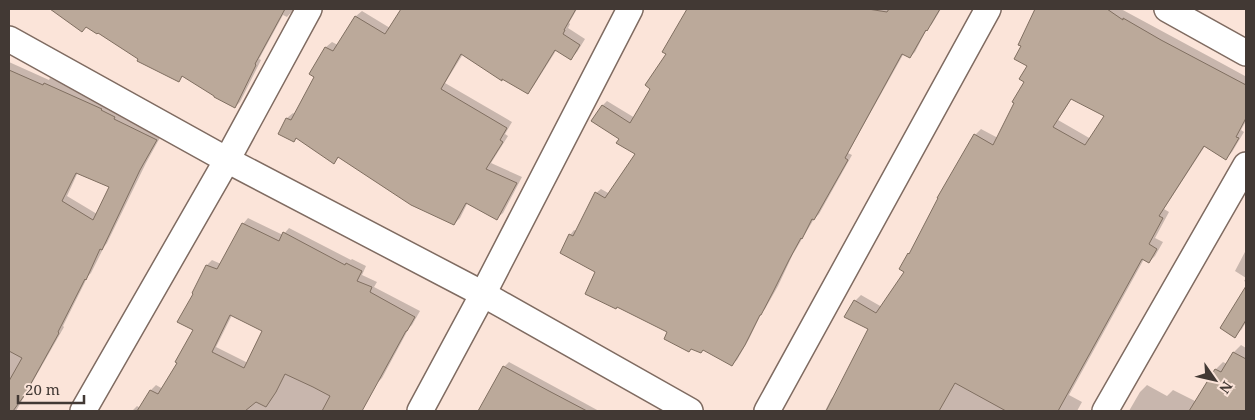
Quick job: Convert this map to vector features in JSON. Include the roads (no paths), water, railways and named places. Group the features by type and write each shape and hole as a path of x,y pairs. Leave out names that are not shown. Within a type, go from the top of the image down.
{"street":[{"path":"83,411 227,160 309,9"},
{"path":"420,411 483,294 630,9"},
{"path":"767,411 988,9"},
{"path":"1167,9 1246,53"},
{"path":"9,40 227,160 483,294 690,411"},
{"path":"1105,411 1246,165"}]}
